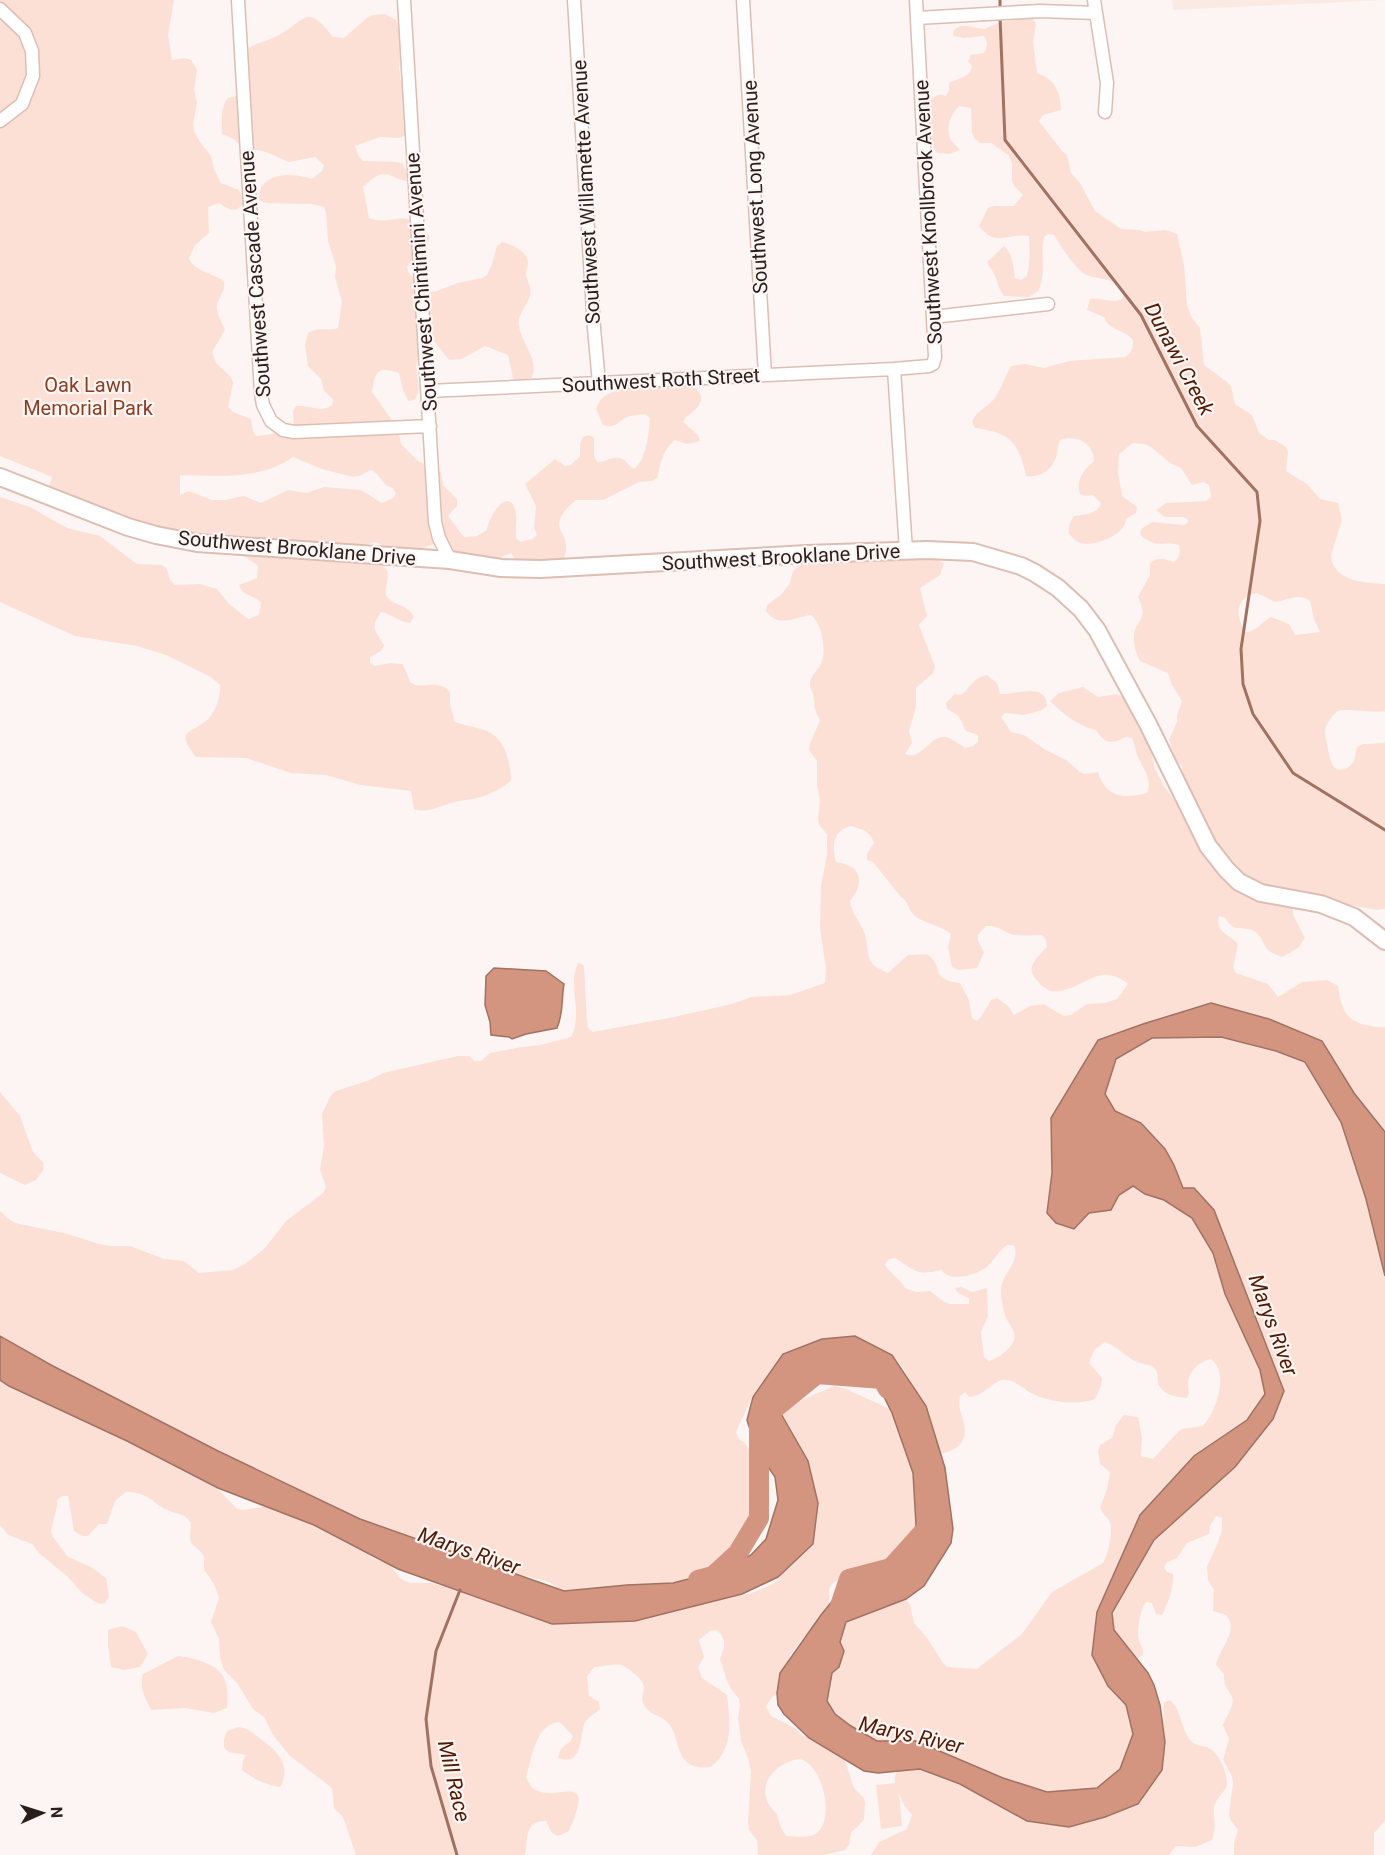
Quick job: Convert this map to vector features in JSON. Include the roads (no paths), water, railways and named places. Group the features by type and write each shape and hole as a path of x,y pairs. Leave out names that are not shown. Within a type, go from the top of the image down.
{"street":[{"name":"Southwest Cascade Avenue","path":"237,0 261,393 266,413 276,426 294,432 430,426"},
{"name":"Southwest Chintimini Avenue","path":"404,0 435,522 439,538 450,560"},
{"name":"Southwest Willamette Avenue","path":"574,0 599,383"},
{"name":"Southwest Long Avenue","path":"743,0 765,375"},
{"name":"Southwest Knollbrook Avenue","path":"894,369 929,366 933,364 935,357 916,0"},
{"path":"1094,0 1107,83 1105,112"},
{"path":"0,9 26,33 32,51 33,76 22,104 0,122"},
{"path":"917,18 1040,11 1096,14"},
{"path":"933,317 1048,304"},
{"name":"Southwest Roth Street","path":"429,391 894,369"},
{"path":"894,369 906,551"},
{"name":"Southwest Brooklane Drive","path":"0,477 128,527 166,537 223,546 450,560 501,568 541,569 807,554 962,551 984,555 1028,570 1058,588 1081,609 1097,630 1148,724 1208,846 1239,882 1261,893 1321,904 1354,917 1385,941"}],"waterway":[{"name":"Dunawi Creek","path":"1000,0 1000,10"},
{"name":"Dunawi Creek","path":"1000,17 1005,140 1141,315 1197,426 1257,492 1260,521 1241,649 1243,684 1253,714 1293,773 1385,830"},
{"name":"Marys River","path":"698,1580 713,1576 738,1553 759,1518 759,1421 817,1374 882,1379 888,1389"},
{"name":"Marys River","path":"839,1609 849,1579 891,1568 927,1528"},
{"name":"Mill Race","path":"457,1855 431,1766 426,1719 436,1651 460,1590"}],"park label":[{"name":"Oak Lawn Memorial Park","path":"88,396"}]}
